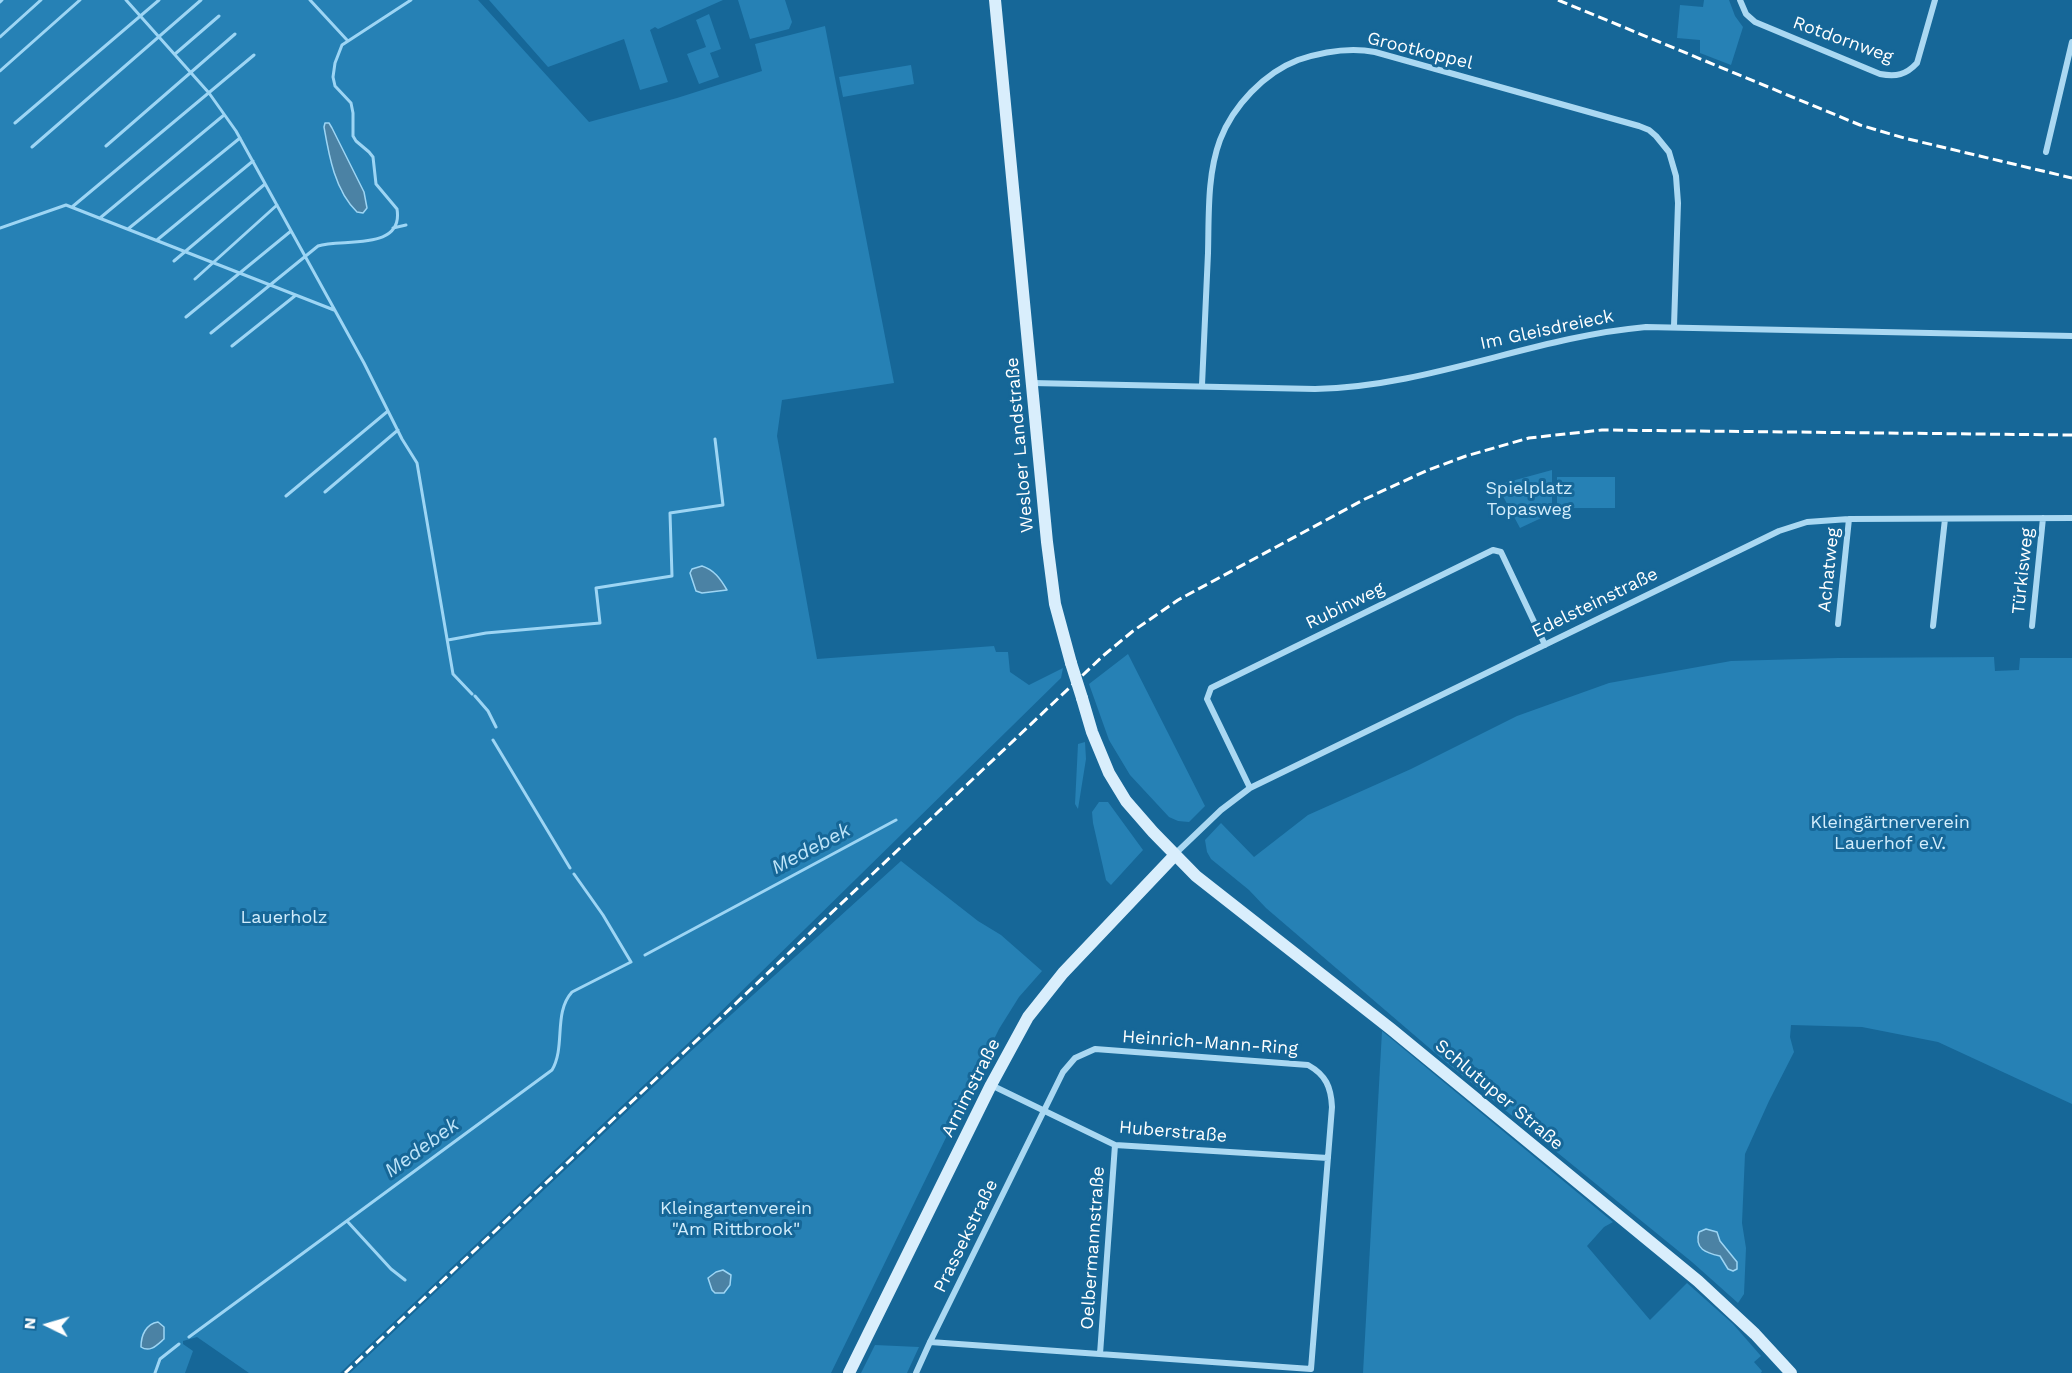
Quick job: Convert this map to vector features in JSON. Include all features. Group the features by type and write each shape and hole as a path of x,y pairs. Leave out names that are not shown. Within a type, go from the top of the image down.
{"main road":[{"name":"Wesloer Landstraße","path":"995,0 1041,490 1055,604 1092,732 1108,773 1130,806 1175,855"},
{"name":"Arnimstraße","path":"849,1373 991,1085 1028,1017 1063,973 1175,855"},
{"name":"Schlutuper Straße","path":"1175,855 1196,876 1391,1029 1698,1281 1755,1334 1791,1373"}],"street":[{"name":"Rotdornweg","path":"1740,0 1746,14 1755,22 1880,74 1898,76 1910,71 1917,63 1935,0"},
{"path":"2046,152 2072,42"},
{"name":"Grootkoppel","path":"1202,386 1210,195 1220,140 1236,109 1277,70 1311,56 1347,50 1375,52 1649,130 1669,153 1677,176 1674,326"},
{"name":"Im Gleisdreieck","path":"1031,382 1315,389 1372,385 1591,334 1619,329 1674,326 1752,330 2072,336"},
{"name":"Türkisweg","path":"2032,626 2043,518"},
{"name":"Edelsteinstraße","path":"1175,855 1221,810 1250,788 1779,531 1807,522 1849,519 2072,518"},
{"name":"Achatweg","path":"1838,624 1849,519"},
{"path":"1934,626 1945,519"},
{"name":"Rubinweg","path":"1250,788 1207,699 1210,688 1493,550 1501,552 1545,645"},
{"name":"Heinrich-Mann-Ring","path":"930,1342 1311,1371 1331,1095 1329,1084 1320,1071 1308,1065 1095,1049 1075,1058 1063,1072 1043,1112"},
{"name":"Huberstraße","path":"991,1085 1115,1145 1328,1158"},
{"name":"Prassekstraße","path":"916,1373 1043,1112"},
{"name":"Oelbermannstraße","path":"1100,1354 1115,1145"}],"green space":[{"name":"Lauerholz","path":"0,0 478,0 589,122 677,98 762,71 755,44 825,26 894,383 782,400 777,436 817,659 994,646 996,652 1008,652 1010,672 1029,685 1063,668 1061,678 703,1029 340,1373 249,1373 197,1337 183,1341 183,1344 193,1351 185,1373 0,1373","holes":["324,127 337,137 364,192 341,192 331,162"]},
{"path":"489,0 723,0 658,29 655,27 650,30 668,82 640,90 624,39 548,67"},
{"path":"738,0 785,0 792,22 789,29 750,39"},
{"path":"1704,0 1729,0 1735,16 1743,27 1731,65 1700,53 1700,40 1677,38 1680,5 1703,7"},
{"path":"709,14 721,49 710,53 719,77 699,84 687,54 706,47 696,20"},
{"path":"911,65 914,84 843,97 839,77"},
{"name":"Spielplatz Topasweg","path":"1552,470 1552,513 1520,528 1497,485"},
{"path":"1557,477 1615,477 1615,508 1557,508"},
{"path":"1128,654 1205,806 1189,822 1169,817 1130,775 1109,740 1089,684"},
{"name":"Kleingärtnerverein Lauerhof e.V.","path":"1994,657 1995,671 2019,670 2020,658 2072,658 2072,1104 1938,1042 1862,1027 1791,1025 1790,1037 1794,1052 1745,1154 1742,1223 1746,1248 1744,1294 1738,1303 1692,1262 1441,1058 1266,908 1249,890 1211,859 1207,852 1205,840 1221,823 1254,857 1308,815 1411,769 1517,716 1609,683 1731,661","holes":["1717,1232 1720,1241 1737,1262 1728,1269 1720,1256 1705,1251 1697,1239"]},
{"path":"1085,742 1086,759 1078,809 1075,804 1078,744"},
{"path":"1099,802 1108,802 1143,850 1111,885 1106,880 1093,823 1092,812"},
{"name":"Kleingartenverein \"Am Rittbrook\"","path":"901,861 978,921 1001,935 1042,971 1019,997 999,1029 831,1373 350,1373 690,1052"},
{"path":"1382,1031 1613,1222 1604,1227 1587,1246 1650,1320 1687,1283 1733,1324 1761,1356 1754,1362 1762,1371 1761,1373 1363,1373"},
{"path":"875,1345 919,1347 907,1373 861,1373"}],"shaded area":[{"path":"325,123 329,123 332,128 364,192 367,208 363,213 357,212 349,204 338,184 328,150"},
{"path":"702,566 716,575 727,590 702,593 696,591 690,573 692,569"},
{"path":"1706,1229 1717,1232 1720,1241 1737,1262 1737,1269 1733,1271 1728,1269 1720,1256 1702,1249 1698,1242 1699,1232"},
{"path":"723,1270 731,1275 730,1285 724,1293 715,1293 708,1278"},
{"path":"158,1322 164,1327 164,1339 150,1349 144,1349 141,1347 145,1331 150,1325"}],"waterway":[{"path":"0,37 41,0"},
{"path":"0,71 80,0"},
{"path":"126,0 209,93 236,131 417,463 453,674 472,694"},
{"path":"15,123 159,0"},
{"path":"32,147 201,0"},
{"path":"310,0 347,40"},
{"path":"211,333 318,246 369,241 391,232 397,223 397,209 376,184 373,157 353,136 351,103 335,86 333,77 335,63 342,45 411,0"},
{"path":"175,54 219,16"},
{"path":"106,146 235,34"},
{"path":"72,207 254,55"},
{"path":"100,218 224,115"},
{"path":"128,229 240,138"},
{"path":"157,240 253,161"},
{"path":"174,261 265,184"},
{"path":"0,228 66,205 334,310"},
{"path":"195,279 277,205"},
{"path":"393,228 406,225"},
{"path":"186,317 291,231"},
{"path":"232,346 296,295"},
{"path":"286,496 388,411"},
{"path":"325,492 398,430"},
{"path":"448,640 486,633 600,623 596,588 672,576 670,513 723,505 715,439"},
{"path":"475,696 488,711 496,727"},
{"path":"493,740 570,868"},
{"name":"Medebek","path":"645,955 896,820"},
{"name":"Medebek","path":"189,1337 552,1070 556,1061 566,1000 572,992 631,962 603,915 574,874"},
{"path":"347,1221 391,1269 405,1280"},
{"name":"Medebek","path":"155,1373 160,1359 179,1344"}],"railway":[{"path":"1558,0 1860,125 1904,138 2072,178"},
{"path":"345,1373 1104,655 1133,631 1178,600 1365,499 1428,470 1466,456 1529,438 1602,430 2072,435"}]}
